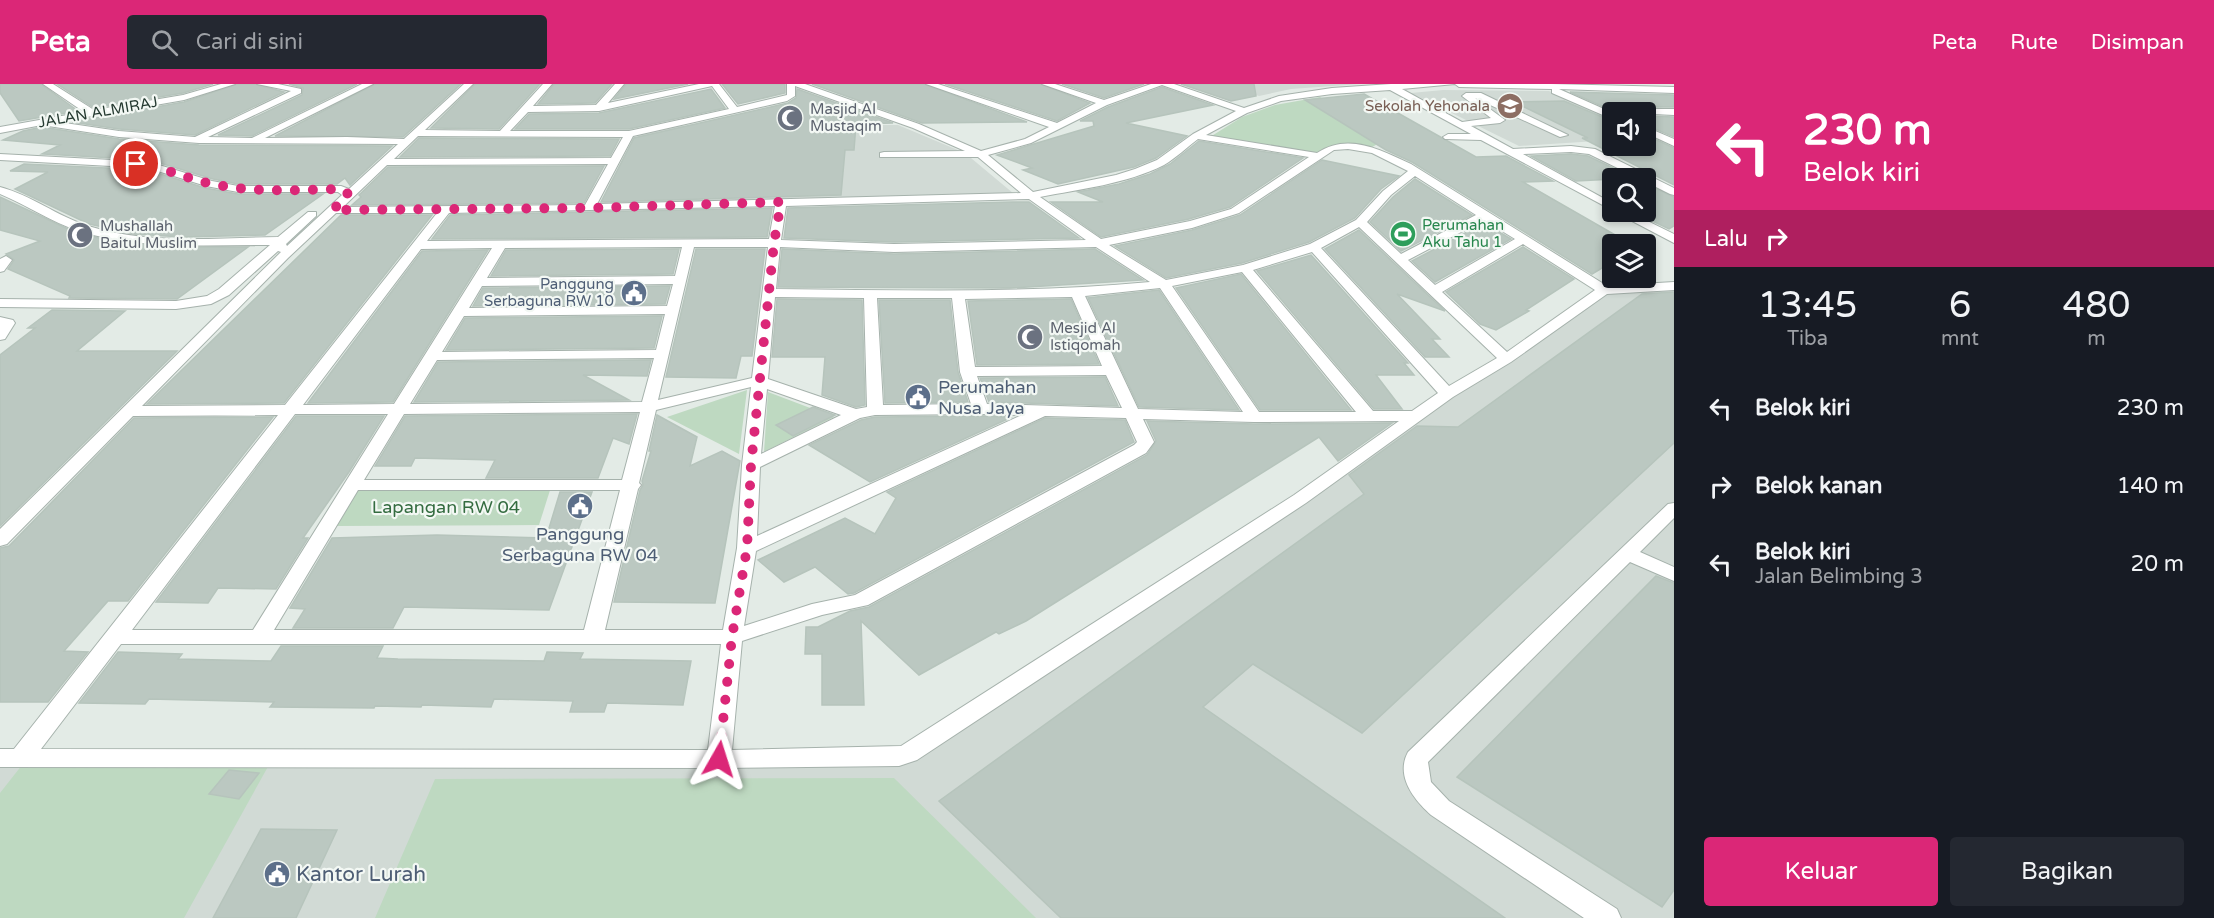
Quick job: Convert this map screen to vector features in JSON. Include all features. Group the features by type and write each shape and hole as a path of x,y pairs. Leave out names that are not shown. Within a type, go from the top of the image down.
{"street":[{"path":"47,84 90,112"},
{"name":"JALAN ALMIRAJ","path":"0,130 184,96 231,84"},
{"path":"198,139 298,91 296,88 261,84"},
{"path":"252,141 369,84"},
{"path":"0,303 176,304 211,300 333,210 345,191 383,162 456,84"},
{"path":"0,540 127,411 281,248 403,139 469,84"},
{"path":"503,133 548,84"},
{"path":"599,108 620,84"},
{"path":"525,109 599,108 678,88 713,84 735,111"},
{"path":"39,122 92,131 252,141 403,139 503,133 629,134 735,111 791,96 791,84"},
{"path":"797,84 916,126 980,154 1031,196 1135,268 1164,284 1254,417"},
{"path":"930,84 1056,126"},
{"path":"960,84 964,94"},
{"path":"1046,84 1104,103"},
{"path":"884,155 980,154 1028,141 1104,103 1159,84 1244,111"},
{"path":"333,210 589,208 1031,196 1119,178 1139,171 1161,162 1196,136 1244,111 1299,95 1389,85 1451,84"},
{"path":"1459,84 1674,90"},
{"path":"1389,85 1479,137 1602,202"},
{"path":"1543,86 1602,111"},
{"path":"1458,125 1500,120 1474,104 1466,96 1478,95 1563,135"},
{"path":"1656,113 1674,112"},
{"path":"589,208 629,134"},
{"path":"1656,135 1674,143"},
{"path":"1196,136 1318,156"},
{"path":"1448,137 1479,137"},
{"path":"418,245 774,243 894,248 1003,248 1099,243 1192,225 1235,211 1332,147 1347,146 1375,151 1414,171 1604,290"},
{"path":"1510,152 1571,149 1591,151 1671,191"},
{"path":"0,157 149,165 210,184 238,189 345,191"},
{"path":"383,162 614,161"},
{"path":"768,293 958,295 1077,293 1164,284 1245,268 1314,247 1360,222 1387,193 1414,171"},
{"path":"0,190 58,219 86,229 129,238 281,248"},
{"path":"1656,190 1671,191"},
{"path":"1586,193 1602,192"},
{"path":"719,759 732,637 747,548 751,465 759,381 774,243 781,202"},
{"path":"10,758 113,637 445,210"},
{"path":"1400,259 1486,214"},
{"path":"1360,222 1506,359"},
{"path":"1641,222 1672,237"},
{"path":"1434,291 1523,239"},
{"path":"259,637 353,485 396,410 501,244"},
{"path":"593,635 690,244"},
{"path":"1314,247 1447,394"},
{"path":"1245,268 1368,416"},
{"path":"478,282 681,280"},
{"path":"10,758 719,759 890,758 909,753 1300,499 1447,394 1506,359 1604,290 1674,286"},
{"path":"870,293 875,410"},
{"path":"113,637 593,635 732,637 819,609 861,600 1140,449 1146,442 1077,293"},
{"path":"958,295 968,372 981,410"},
{"path":"459,312 673,310"},
{"path":"0,321 8,323 0,336"},
{"path":"432,356 663,354"},
{"path":"968,372 1111,370"},
{"path":"127,411 650,407 759,381 855,414"},
{"path":"751,465 855,414 875,410 1044,411 1254,417 1418,416"},
{"path":"747,548 1044,411"},
{"path":"353,485 632,485"},
{"path":"1606,918 1440,808 1420,790 1416,776 1416,759 1674,508"},
{"path":"1627,553 1674,575"}],"shaded area":[{"path":"1225,84 1360,84 1291,89 1259,96"},
{"name":"Sekolah Yehonala","path":"1443,90 1549,91 1602,115 1602,141 1519,146 1411,93"},
{"path":"898,125 965,153 1020,199 603,205 640,132 663,126"},
{"path":"1674,286 1674,918 0,918 0,758 899,757 1604,290"}],"green space":[{"path":"1320,97 1389,137 1369,149 1332,146 1319,156 1210,137 1242,117 1275,105"},
{"path":"747,390 739,454 667,417"},
{"path":"768,392 834,417 764,452"},
{"name":"Lapangan RW 04","path":"551,487 539,525 336,526 358,489"},
{"path":"26,760 270,763 184,918 0,918 0,793"},
{"path":"894,778 1036,918 375,918 435,779"}],"building":[{"path":"0,84 41,84 78,111 19,121 0,93"},
{"path":"57,84 213,84 183,93 94,108"},
{"path":"237,84 255,84 284,92 195,135 119,129 72,122 184,102"},
{"path":"289,84 357,84 252,136 218,135 302,95 303,88"},
{"path":"375,84 461,84 403,137 275,136"},
{"path":"475,84 540,84 499,129 431,128"},
{"path":"554,84 612,84 595,103 538,104"},
{"path":"626,84 688,84 614,99"},
{"path":"722,84 785,84 785,93 738,104"},
{"path":"812,84 924,84 1027,122 922,123"},
{"path":"945,84 1040,84 1090,103 1057,121"},
{"path":"1062,84 1144,84 1104,98"},
{"path":"1181,84 1254,84 1256,96 1231,101"},
{"path":"1162,87 1213,105 1126,123 1187,136 1156,158 1134,167 1058,184 1023,170 1032,168 997,155 1094,126 1093,121 1080,121 1108,107"},
{"path":"711,89 725,108 629,129 515,129 529,114 599,113"},
{"path":"797,89 893,123 856,124 854,150 845,150 841,195 601,202 634,138 788,103 796,98"},
{"path":"1570,92 1674,95 1674,107 1656,107 1656,102 1602,102 1602,106"},
{"path":"1364,94 1476,157 1506,156 1553,181 1523,182 1614,234 1602,234 1602,268 1592,274 1412,162 1386,150 1305,100"},
{"path":"1564,101 1602,117 1602,148 1582,138 1588,138 1514,102"},
{"path":"1656,116 1674,117 1674,137 1656,129"},
{"path":"42,127 119,139 199,145 392,146 350,185 345,178 337,184 238,184 150,160 42,154 60,145 3,140 23,131"},
{"path":"419,138 619,139 610,156 400,157"},
{"path":"1656,140 1674,148 1674,185 1656,176 1656,168 1641,168 1617,156 1656,156"},
{"path":"1199,141 1303,158 1230,207 1189,219 1101,237 1051,202 1103,202 1078,192 1119,184 1150,174 1170,164"},
{"path":"1571,154 1588,156 1613,168 1602,168 1602,180 1576,181 1531,156"},
{"path":"1322,160 1399,176 1381,189 1355,218 1309,242 1242,263 1166,278 1115,246 1192,230 1240,215"},
{"path":"24,164 148,170 205,188 238,194 323,194 265,235 182,237 135,234 89,224 15,189 48,172 10,171"},
{"path":"604,166 584,203 352,205 388,167"},
{"path":"1415,179 1472,215 1401,251 1370,222 1393,197"},
{"path":"1656,189 1674,197 1674,226 1669,229 1654,222"},
{"path":"0,197 68,229 102,239 174,247 248,247 177,299 69,298 70,296 8,269 14,260 6,254 40,241 0,230"},
{"path":"1029,202 1079,238 894,242 784,238 788,208"},
{"path":"772,208 767,237 432,239 450,215"},
{"path":"341,215 432,215 284,403 147,404"},
{"path":"1484,223 1511,239 1435,282 1412,261"},
{"path":"1359,230 1445,311 1397,294 1440,339 1432,339 1449,357 1425,357 1325,249"},
{"path":"1523,247 1574,279 1526,310 1529,311 1496,330 1480,324 1446,292"},
{"path":"679,249 673,274 491,276 506,250"},
{"path":"696,249 765,249 752,356 741,356 736,378 666,377"},
{"path":"782,249 894,254 1095,249 1143,280 1010,288 778,287"},
{"path":"488,250 393,402 308,403 422,251"},
{"path":"1311,255 1408,363 1404,363 1414,375 1376,375 1402,409 1374,409 1257,271"},
{"path":"1241,274 1351,410 1260,410 1176,288"},
{"path":"670,286 665,304 473,306 483,288"},
{"path":"1159,290 1239,410 1139,407 1088,298"},
{"path":"1674,292 1674,443 1362,733 1253,664 1203,707 1505,918 1061,918 939,801 1364,494 1349,475 1417,426 1458,427 1642,294"},
{"path":"777,299 862,300 865,405 856,407 822,395 825,357 772,357"},
{"name":"Mesjid Al Istiqomah","path":"1071,299 1099,364 977,365 968,301"},
{"path":"879,300 950,300 958,372 968,402 885,403"},
{"path":"52,310 125,311 77,351 177,351 0,526 0,355 35,328 28,328"},
{"path":"662,316 654,348 446,350 465,318"},
{"path":"651,360 647,376 583,375 629,400 414,402 438,362"},
{"path":"1105,377 1118,406 989,402 980,378"},
{"path":"813,407 835,415 793,436 776,425"},
{"path":"637,414 629,444 613,438 598,478 486,478 495,460 415,458 411,466 375,466 405,416"},
{"path":"657,415 697,437 690,466 722,451 740,461 715,603 614,602 651,451 649,451"},
{"path":"296,416 384,416 349,472 303,538 308,538 276,589 218,588 208,603 156,602"},
{"path":"273,417 128,601 108,601 64,651 88,652 48,702 0,702 0,548 9,546 134,418"},
{"path":"875,417 1012,417 870,482 809,445 861,420"},
{"path":"1045,418 1125,420 1134,442 854,593 848,594 815,567 784,582 758,560 845,518 875,534 896,498 887,492"},
{"path":"1147,421 1254,424 1392,423 1338,461 1319,437 1026,621 999,634 996,632 919,675 861,621 864,705 822,705 822,654 805,654 806,627 818,627 850,611 869,607 1147,455 1156,441"},
{"path":"560,492 592,492 549,610 404,607 393,628 293,628 305,609 290,608 332,538 437,535 546,538"},
{"path":"1656,576 1674,583 1674,890 1662,907 1457,777"},
{"path":"281,646 383,646 377,658 398,659 544,661 547,652 583,653 580,659 691,661 683,705 607,703 604,712 570,712 573,701 494,699 491,707 422,705 421,707 375,706 374,708 270,707 274,702 149,699 145,704 79,703 118,652 182,654 178,659 271,661"},
{"path":"229,770 259,773 239,799 209,794"},
{"name":"Kantor Lurah","path":"261,829 337,830 296,918 213,918"}],"place":[{"name":"Sekolah Yehonala","path":"1510,106"},
{"name":"Masjid Al Mustaqim","path":"790,118"},
{"name":"Perumahan Aku Tahu 1","path":"1403,234"},
{"name":"Mushallah Baitul Muslim","path":"80,235"},
{"name":"Panggung Serbaguna RW 10","path":"634,293"},
{"name":"Mesjid Al Istiqomah","path":"1030,337"},
{"name":"Perumahan Nusa Jaya","path":"918,397"},
{"name":"Panggung Serbaguna RW 04","path":"580,506"},
{"name":"Kantor Lurah","path":"277,874"}],"route":[{"path":"136,164 149,165 210,184 238,189 269,191 341,189 348,194 333,210 589,208 781,202 774,243 751,465 747,548 732,637 719,759"}]}
